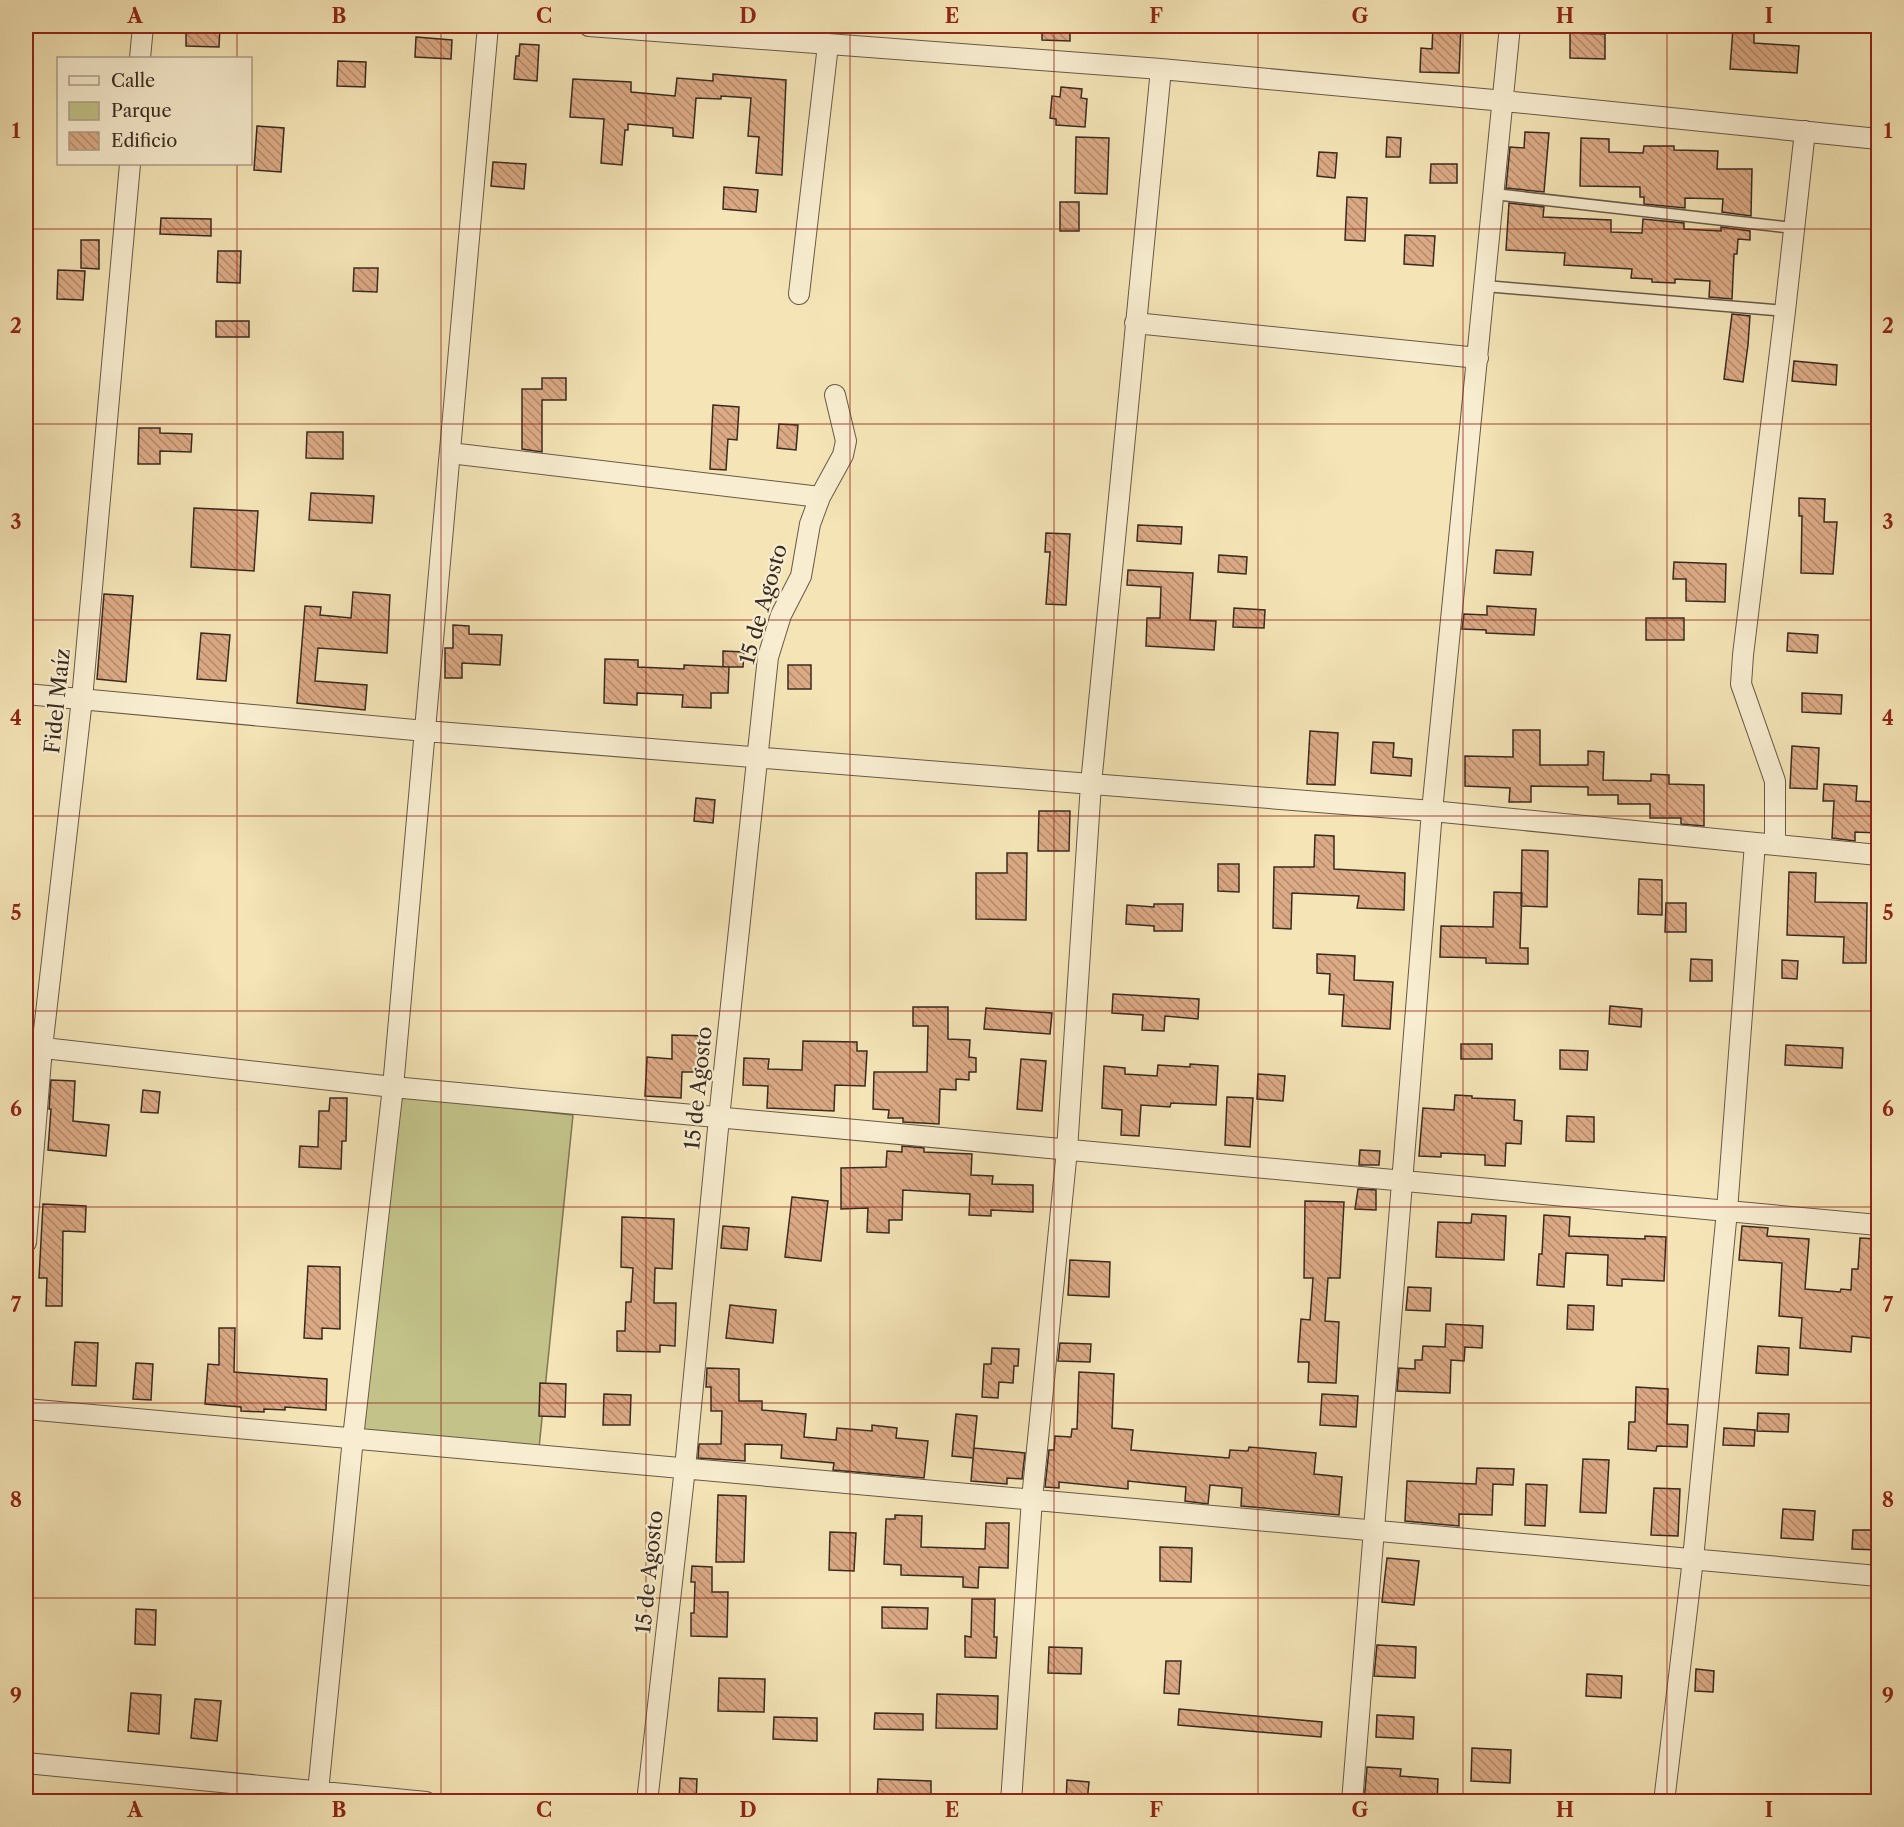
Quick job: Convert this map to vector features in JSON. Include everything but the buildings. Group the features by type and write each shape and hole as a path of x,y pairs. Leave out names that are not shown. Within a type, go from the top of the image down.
{"street":[{"path":"140,57 143,26"},
{"path":"318,1796 353,1438 393,1088 488,26"},
{"path":"589,26 1161,69 1878,139"},
{"path":"1352,1802 1432,811 1510,26"},
{"path":"800,294 828,45"},
{"path":"1011,1802 1032,1499 1067,1150 1091,784 1161,69"},
{"path":"1664,1802 1693,1559 1765,844 1775,781 1741,684 1805,131"},
{"name":"Fidel Maíz","path":"26,1242 34,1047 82,699 130,165"},
{"path":"1135,323 1478,358"},
{"name":"15 de Agosto","path":"647,1802 685,1468 719,1118 768,657 781,615 801,576 810,524 820,497 843,455 846,441 835,396"},
{"path":"450,453 820,497"},
{"path":"26,694 425,731 1432,811 1878,855"},
{"path":"34,1047 393,1088 1878,1225"},
{"path":"26,1409 1878,1576"},
{"path":"26,1763 318,1796 426,1802"}],"lane":[{"path":"1494,194 1793,228"},
{"path":"1485,286 1785,311"}],"green space":[{"path":"397,1096 573,1115 539,1448 358,1430"}]}
